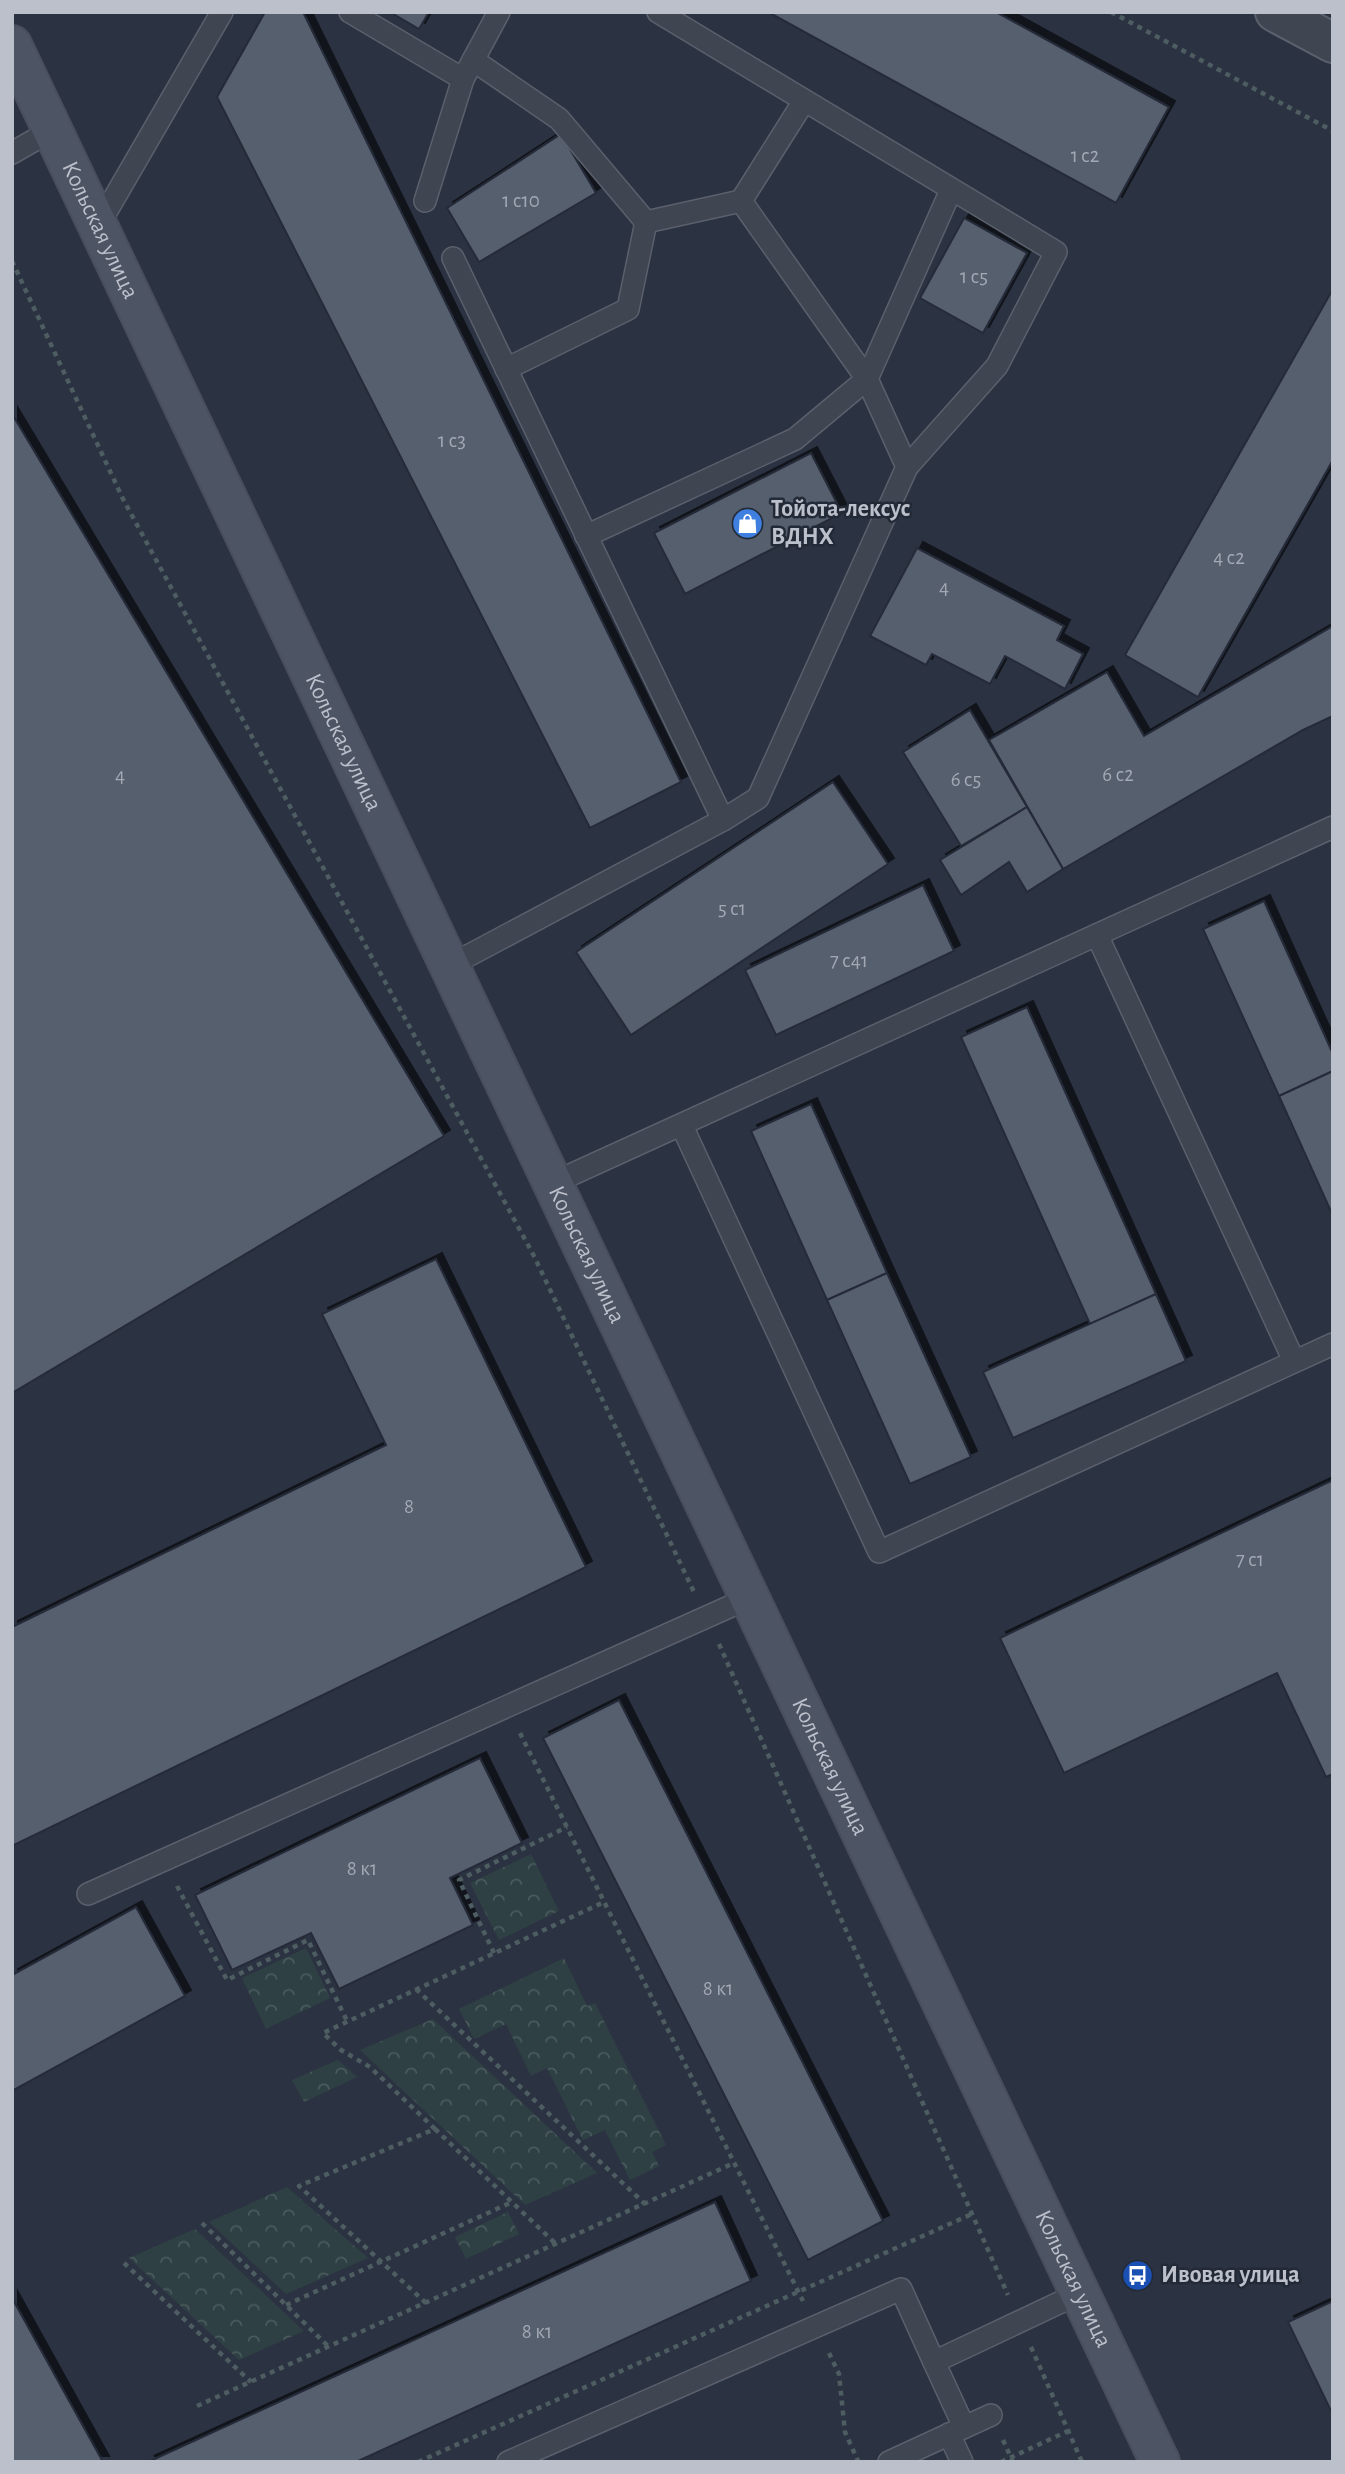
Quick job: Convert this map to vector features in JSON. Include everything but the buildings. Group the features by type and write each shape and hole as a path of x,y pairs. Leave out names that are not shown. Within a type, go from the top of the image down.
{"main road":[{"name":"Кольская улица","path":"12,45 1160,2462"}],"street":[{"path":"1275,12 1333,43"}],"lane":[{"path":"98,226 222,12"},
{"path":"350,12 463,79"},
{"path":"425,201 463,79 499,12"},
{"path":"449,965 723,820 758,798 906,467 997,366 1056,252 658,12"},
{"path":"473,60 559,119 646,222"},
{"path":"646,222 741,201 804,101"},
{"path":"12,153 52,130"},
{"path":"586,536 795,439 867,379 951,190"},
{"path":"741,201 867,379 906,467"},
{"path":"506,369 628,309 646,222"},
{"path":"453,258 723,820"},
{"path":"553,1183 1333,827"},
{"path":"1097,935 1294,1361"},
{"path":"682,1126 879,1552 1333,1344"},
{"path":"88,1894 506,1704 749,1598"},
{"path":"508,2462 901,2289 934,2362 957,2431 962,2462"},
{"path":"934,2362 1080,2293"},
{"path":"889,2462 991,2415"}],"path":[{"path":"1111,12 1333,131"},
{"path":"12,261 123,499 534,1256 749,1707 1082,2462"},
{"path":"506,1704 839,2374 845,2432 859,2462"},
{"path":"494,1953 459,1880 567,1827"},
{"path":"189,1878 176,1884 227,1980 308,1940 347,2021"},
{"path":"556,2244 370,2067 341,2050 323,2033 604,1902"},
{"path":"416,1989 645,2204"},
{"path":"426,2303 299,2186 435,2129"},
{"path":"197,2406 734,2164"},
{"path":"286,2305 512,2202"},
{"path":"418,2462 972,2214"},
{"path":"202,2223 329,2347"},
{"path":"124,2263 251,2382"},
{"path":"1002,2462 1068,2431"}],"green space":[{"path":"531,1854 559,1911 499,1940 470,1883"},
{"path":"306,1948 330,1998 266,2029 242,1978"},
{"path":"564,1958 587,2006 595,2003 666,2145 652,2152 659,2166 630,2180 605,2130 583,2140 547,2068 531,2076 506,2024 474,2039 459,2009"},
{"path":"433,2019 597,2173 525,2205 360,2050"},
{"path":"338,2060 357,2077 304,2102 292,2080"},
{"path":"287,2187 368,2258 286,2294 209,2222"},
{"path":"508,2212 519,2234 466,2259 455,2237"},
{"path":"195,2229 304,2331 239,2360 129,2258"}],"place":[{"name":"Тойота-лексус ВДНХ","path":"748,523"},
{"name":"Ивовая улица","path":"1138,2275"}]}
